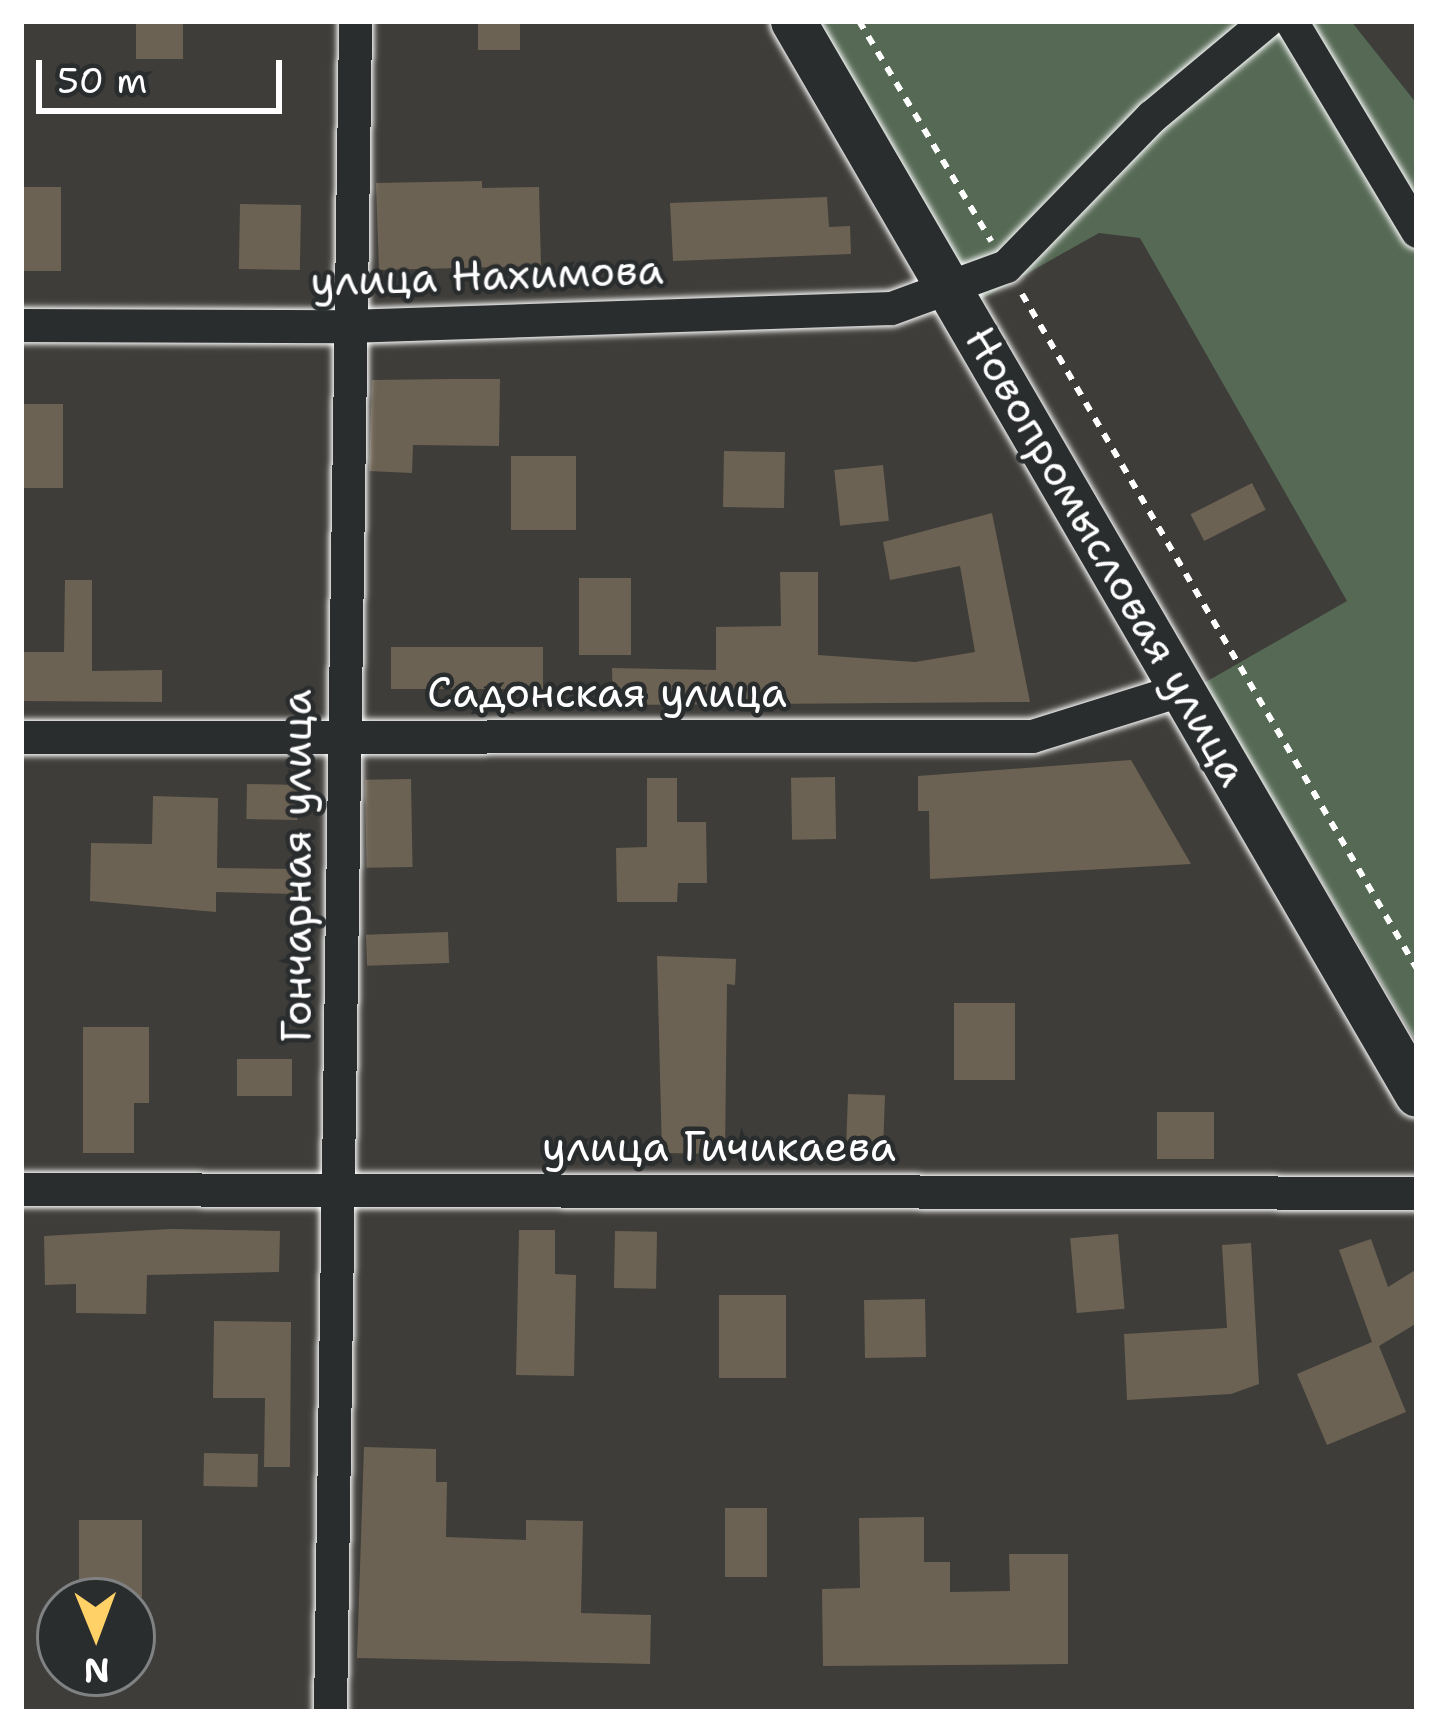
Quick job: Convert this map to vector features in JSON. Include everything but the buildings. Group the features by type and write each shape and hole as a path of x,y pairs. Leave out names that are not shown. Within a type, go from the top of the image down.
{"main road":[{"name":"Новопромысловая улица","path":"793,21 1186,688 1417,1094"}],"street":[{"name":"Гончарная улица","path":"330,1712 355,21"},
{"path":"1006,266 1152,116 1266,21"},
{"path":"1292,21 1417,231"},
{"name":"улица Нахимова","path":"21,325 347,326 891,308 952,291 1006,266"},
{"name":"Садонская улица","path":"21,737 1032,736 1186,688"},
{"name":"улица Гичикаева","path":"21,1189 1417,1193"}],"path":[{"path":"859,21 1417,969"}],"green space":[{"path":"814,21 1351,21 1417,104 1417,1043 1204,683 1347,601 1140,238 1099,233 978,301"}]}
